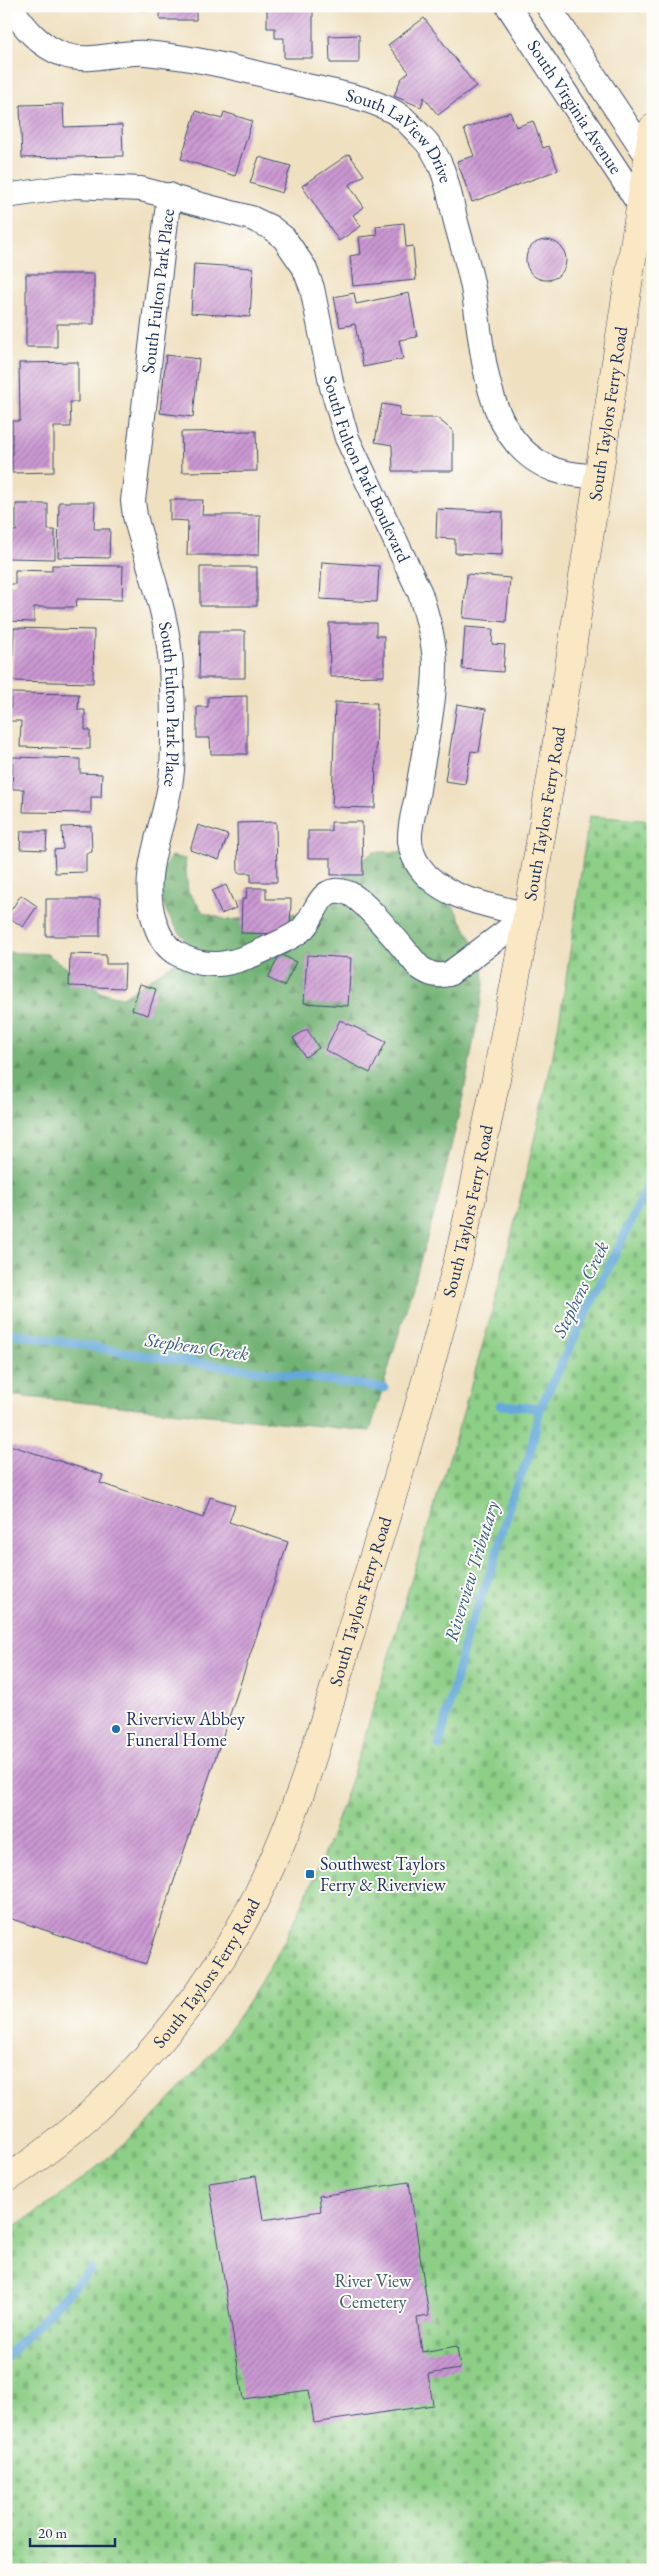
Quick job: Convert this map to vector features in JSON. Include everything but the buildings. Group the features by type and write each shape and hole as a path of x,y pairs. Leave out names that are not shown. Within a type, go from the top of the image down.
{"main road":[{"name":"South Taylors Ferry Road","path":"6,2179 65,2136 108,2096 180,2017 210,1976 239,1930 283,1837 305,1779 387,1513 458,1261 474,1187 548,806 653,128"}],"street":[{"name":"South LaView Drive","path":"10,6 29,32 48,48 63,55 92,59 143,53 208,61 366,100 402,117 426,140 434,152 447,184 474,291 492,397 506,428 532,456 552,469 598,477"},
{"name":"South Virginia Avenue","path":"508,6 641,207"},
{"name":"South Virginia Avenue","path":"548,6 648,157"},
{"name":"South Fulton Park Boulevard","path":"6,196 75,186 140,189 230,211 270,227 284,238 304,267 312,288 338,412 368,486 420,593 433,644 433,690 410,829 413,853 419,867 448,890 465,898 528,914"},
{"name":"South Fulton Park Place","path":"169,195 133,501 134,516 165,624 171,665 172,772 167,800 150,861 148,888 152,916 158,932 174,952 190,961 209,965 226,964 243,959 302,930 320,900 326,895 341,891 358,898 419,967 436,976 448,974 528,914"}],"green space":[{"name":"River View Cemetery","path":"589,816 653,821 653,2570 6,2570 6,2232 46,2206 121,2147 188,2080 218,2044 246,2005 271,1965 315,1876 350,1784 365,1736 463,1412 498,1288 522,1193 551,1063 564,993"},
{"path":"373,852 402,852 449,899 483,959 484,986 463,1097 438,1201 370,1431 6,1395 6,952 47,954 102,993 123,997 193,950 169,917 161,894 164,869 171,856 185,859 188,891 204,913 228,920 301,913"}],"waterway":[{"name":"Stephens Creek","path":"500,1405 540,1408 653,1176"},
{"name":"Stephens Creek","path":"6,1332 134,1354 384,1388"},
{"name":"Riverview Tributary","path":"439,1746 467,1634 495,1560 511,1498 529,1457 540,1408"},
{"name":"Riverview Tributary","path":"6,2357 91,2269"}],"place":[{"name":"Riverview Abbey Funeral Home","path":"116,1729"},
{"name":"Southwest Taylors Ferry & Riverview","path":"310,1874"}]}
